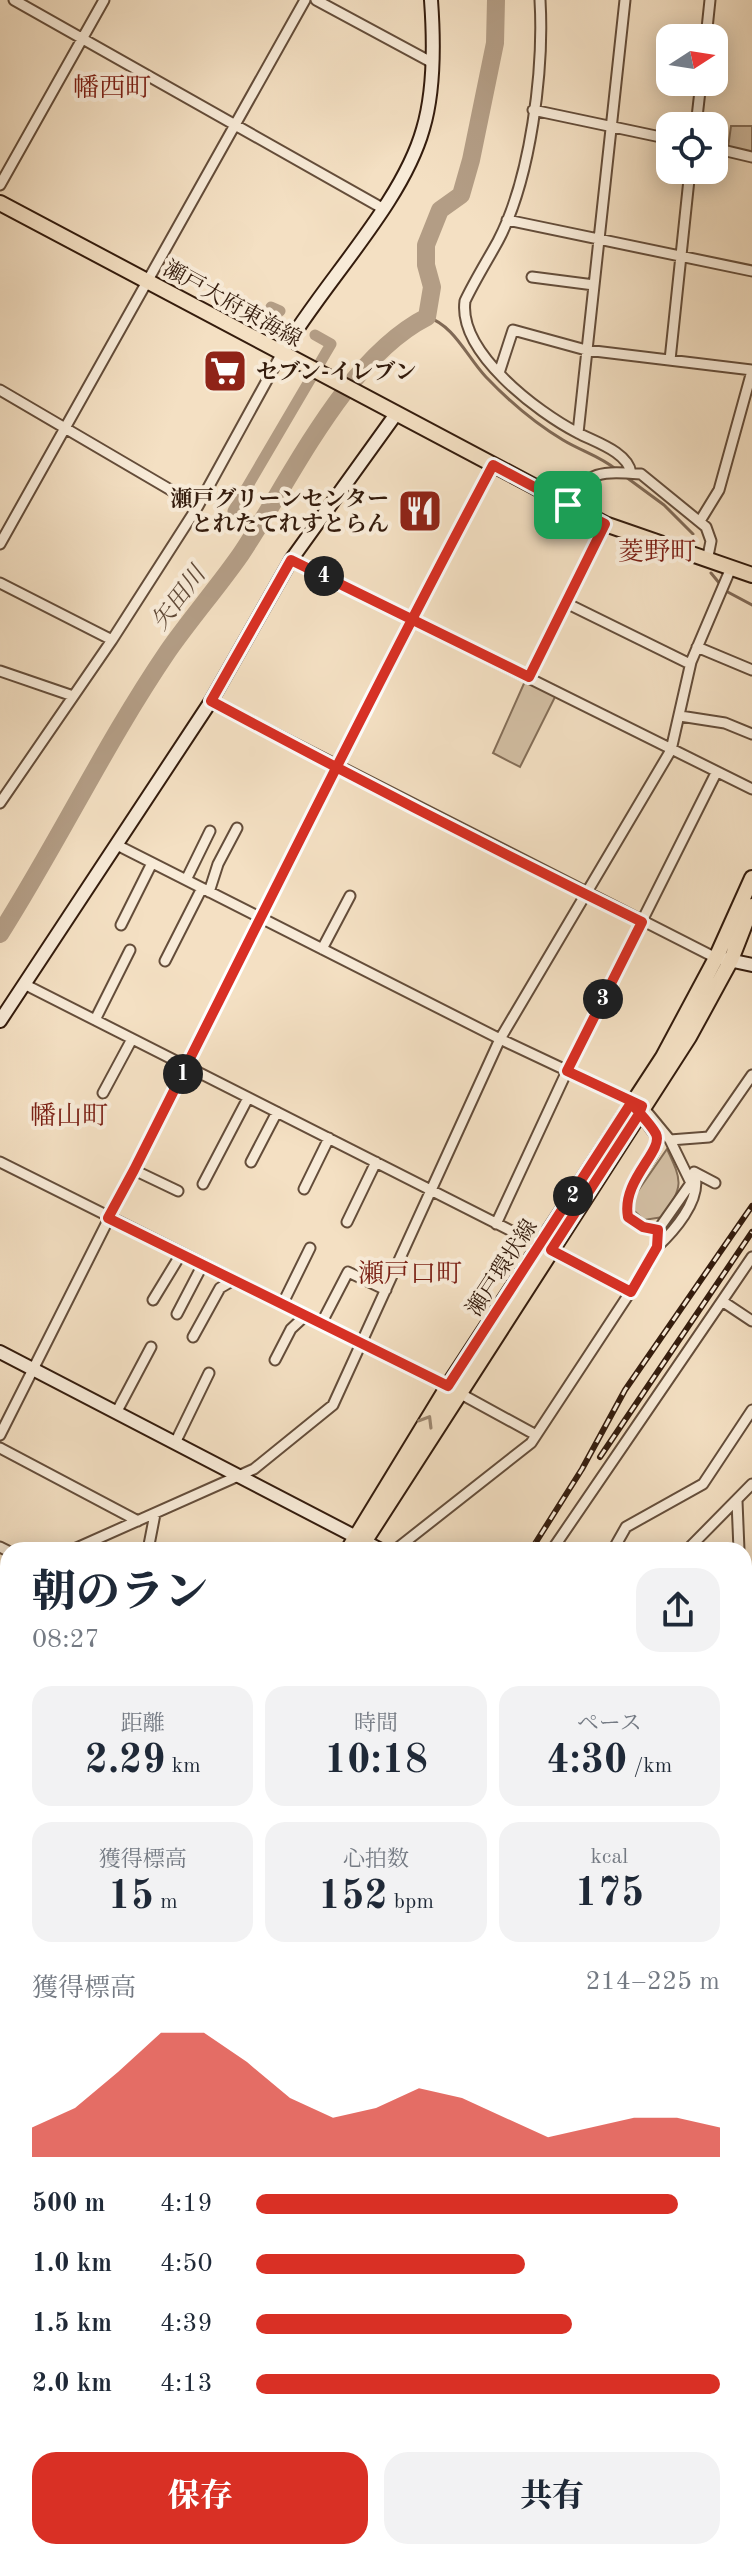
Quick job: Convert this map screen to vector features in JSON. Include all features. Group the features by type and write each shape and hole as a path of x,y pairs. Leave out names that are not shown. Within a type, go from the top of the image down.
{"main road":[{"name":"瀬戸大府東海線","path":"0,203 605,524 707,561 730,573 752,575"},
{"name":"瀬戸環状線","path":"723,959 752,878"},
{"name":"瀬戸環状線","path":"361,1542 454,1390 637,1108 684,1020 752,906"}],"street":[{"path":"14,0 382,208"},
{"path":"0,185 104,0"},
{"path":"0,544 305,0"},
{"path":"316,0 431,62"},
{"path":"0,803 112,640 198,506 307,311 358,245 404,174 423,130 431,62 431,0"},
{"path":"540,0 543,53 507,220 465,301 463,315 474,342 499,373 559,423 626,461 631,473"},
{"path":"578,433 625,0"},
{"path":"707,24 710,0"},
{"path":"533,110 656,136"},
{"path":"728,151 752,157"},
{"path":"670,360 688,184"},
{"path":"507,220 752,271"},
{"path":"532,277 594,285"},
{"path":"499,373 513,330 586,350 752,370 719,490 700,521"},
{"path":"0,390 198,506"},
{"path":"0,1021 211,701 291,560 391,411"},
{"path":"0,1435 336,767 493,465"},
{"path":"568,505 589,476 631,473 649,477 700,521 711,541 707,561"},
{"path":"529,677 605,524"},
{"path":"291,560 752,789"},
{"path":"90,1542 243,1475 333,1405 500,1039 671,750 690,664 730,573"},
{"path":"0,583 112,640"},
{"path":"566,603 690,664"},
{"path":"697,647 752,670"},
{"path":"0,671 73,696"},
{"path":"211,701 642,922 723,959 752,965"},
{"path":"680,716 725,723 752,734"},
{"path":"496,1224 567,1071 716,773"},
{"path":"165,961 237,828"},
{"path":"186,880 210,831"},
{"path":"117,845 637,1108 670,1140 692,1173 696,1193 673,1230 657,1247 631,1292 531,1443 405,1542"},
{"path":"121,925 152,863"},
{"path":"322,949 350,896"},
{"path":"95,1020 130,950"},
{"path":"24,984 631,1292"},
{"path":"103,1093 132,1039"},
{"path":"670,1140 709,1137 752,1075"},
{"path":"203,1184 248,1098"},
{"path":"637,1108 656,1134 657,1145 629,1188 626,1203 628,1217 643,1227 658,1230"},
{"path":"251,1162 277,1112"},
{"path":"304,1189 329,1138"},
{"path":"0,1162 454,1390 536,1435"},
{"path":"347,1222 376,1162"},
{"path":"134,1170 178,1191"},
{"path":"657,1247 658,1230 689,1192 692,1173"},
{"path":"692,1173 715,1183"},
{"path":"282,1305 310,1248"},
{"path":"153,1300 181,1254"},
{"path":"557,1542 752,1257"},
{"path":"177,1314 202,1266"},
{"path":"321,1324 348,1272 386,1290"},
{"path":"193,1337 220,1288 232,1281"},
{"path":"722,1301 752,1321"},
{"path":"275,1360 291,1329 305,1316"},
{"path":"116,1413 151,1347"},
{"path":"0,1352 243,1475 361,1542"},
{"path":"176,1441 209,1373"},
{"path":"618,1542 626,1527 703,1484 752,1410"},
{"path":"0,1448 138,1521"},
{"path":"695,1542 752,1484"},
{"path":"737,1501 739,1542"},
{"path":"150,1542 155,1514"}],"shaded area":[{"path":"731,126 752,126 752,153 728,148"},
{"path":"526,679 556,695 520,767 493,753"},
{"path":"667,1149 678,1177 677,1190 663,1217 644,1220 630,1207 631,1201"}],"waterway":[{"name":"矢田川","path":"0,934 145,685 241,554 322,423 371,361 398,336 427,317 432,287 426,265 426,245 440,210 461,195 495,43 496,0"},
{"path":"271,307 280,311"},
{"path":"427,317 453,334 486,377 523,411 563,440 617,470"},
{"path":"259,525 233,511 331,344 315,335"},
{"path":"626,477 664,505 693,534"},
{"path":"711,573 720,584"},
{"path":"724,590 752,605"}],"railway":[{"path":"536,1542 582,1469 625,1390 752,1206"},
{"path":"600,1457 752,1232"}],"place":[{"name":"セブン-イレブン","path":"225,371"},
{"name":"瀬戸グリーンセンター とれたてれすとらん","path":"420,511"}],"district":[{"name":"幡西町","path":"112,87"},
{"name":"菱野町","path":"657,551"},
{"name":"幡山町","path":"69,1115"},
{"name":"瀬戸口町","path":"410,1273"}],"route":[{"path":"568,505 493,465 412,618 336,767 134,1170 108,1218 448,1386 498,1314 631,1103 639,1114 656,1134 658,1139 654,1151 629,1188 626,1203 628,1217 643,1227 658,1230 657,1247 631,1292 551,1250 639,1114 642,1106 567,1071 642,922 336,767 211,701 291,560 412,618 529,677 605,524 568,505"}]}
